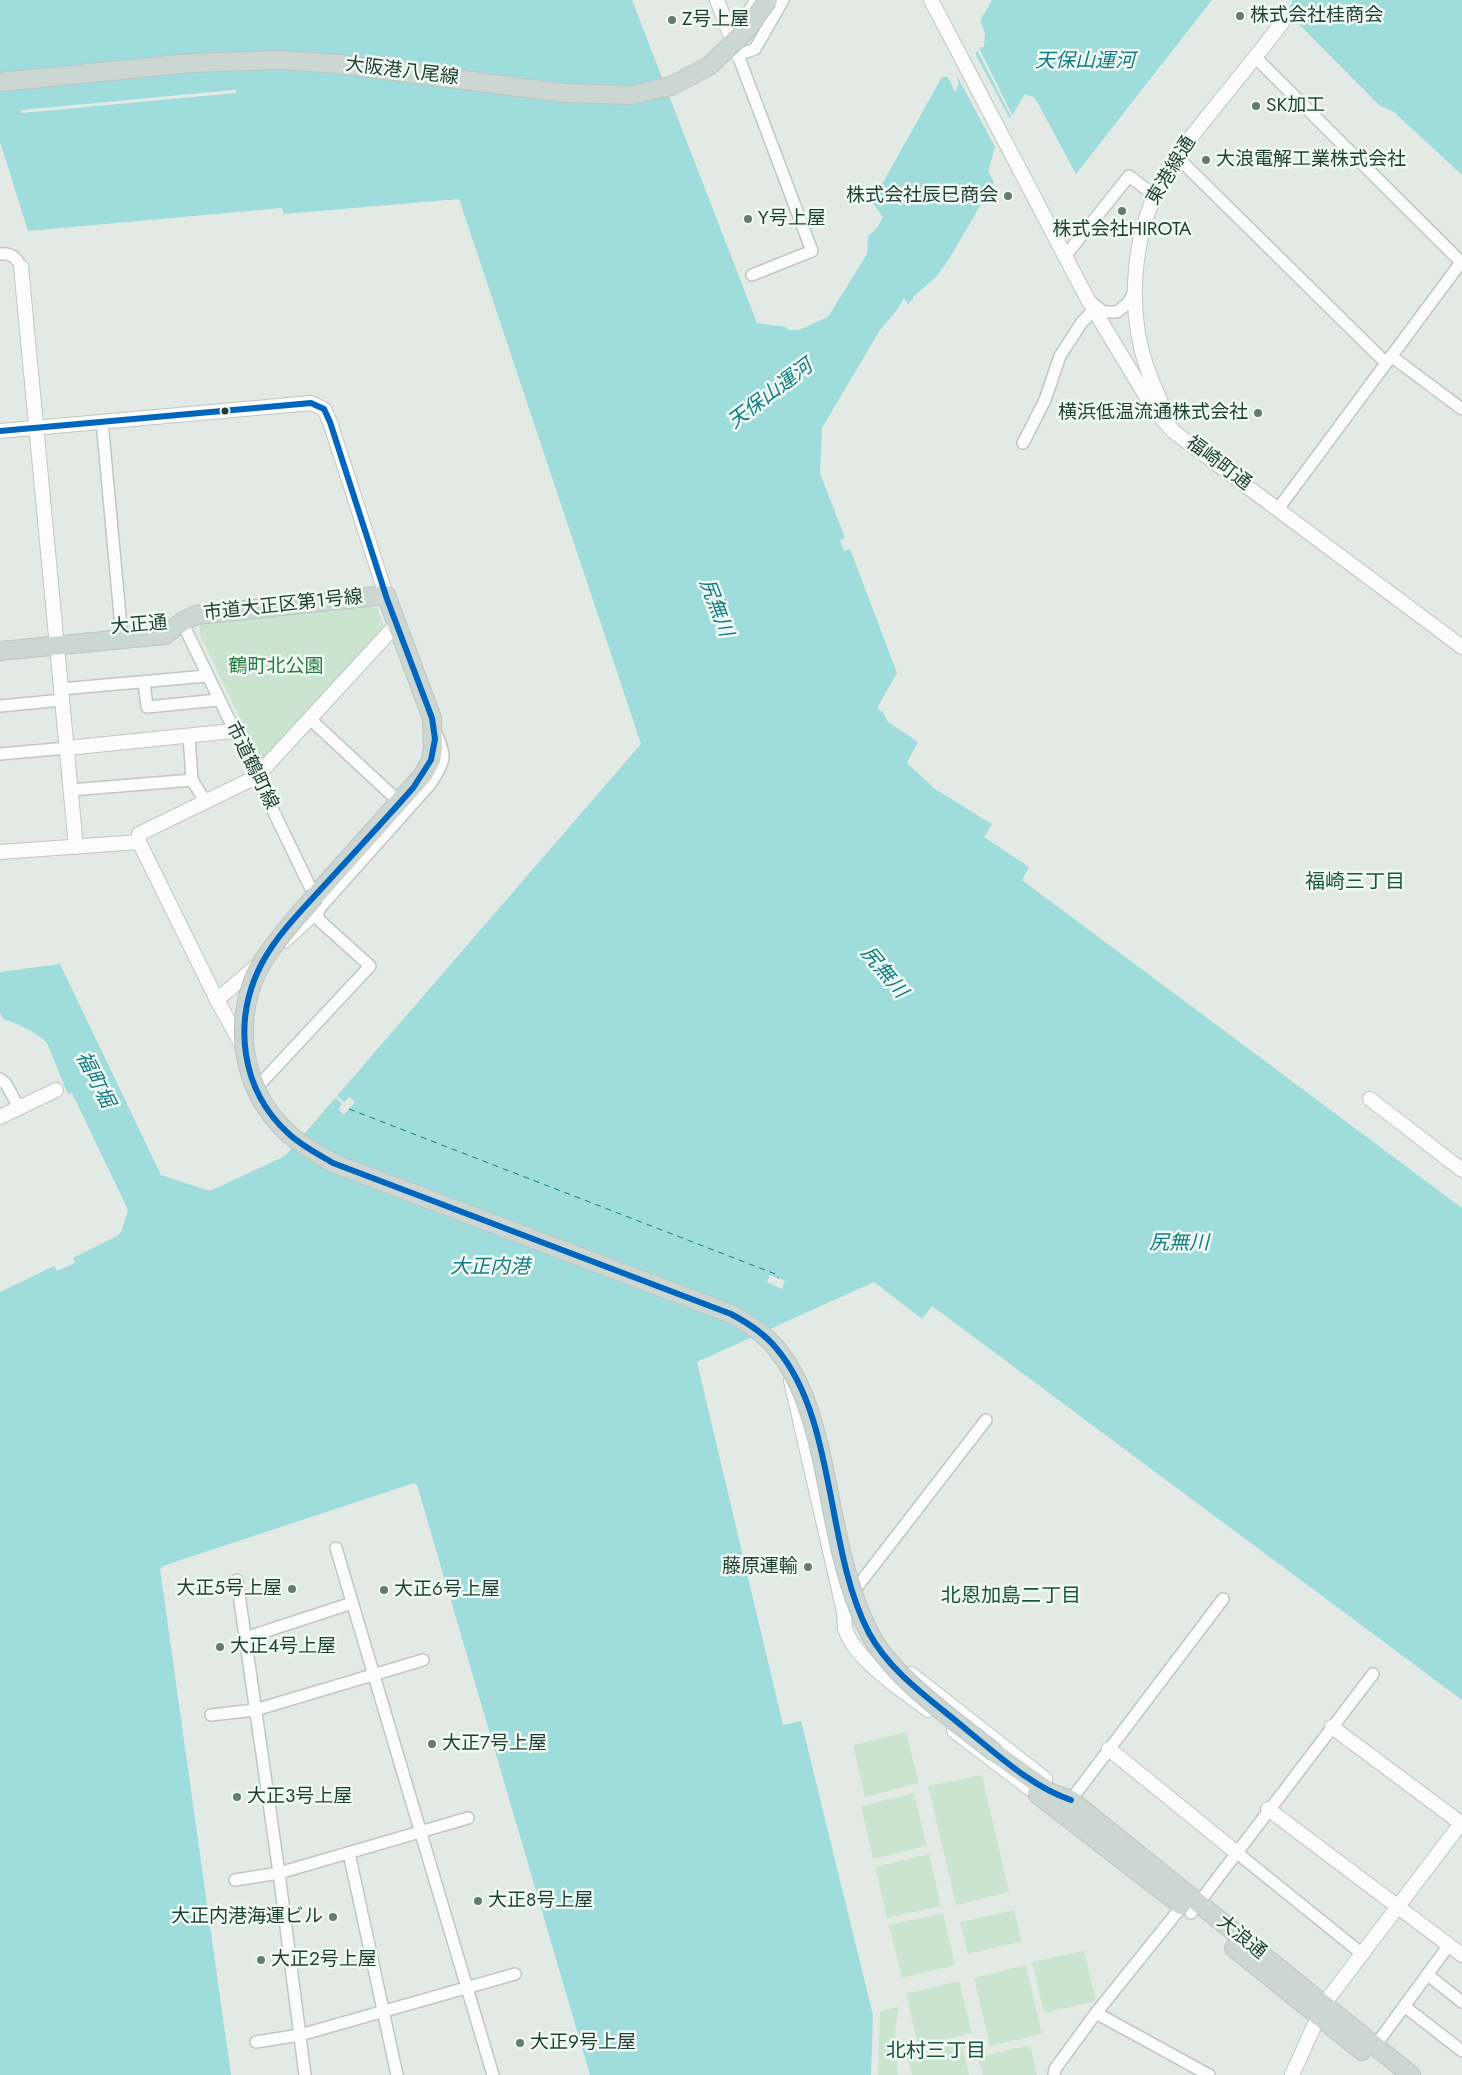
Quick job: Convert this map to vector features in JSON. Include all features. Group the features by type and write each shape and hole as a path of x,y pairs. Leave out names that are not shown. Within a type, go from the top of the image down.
{"main road":[{"name":"大阪港八尾線","path":"0,82 191,64 289,60 380,68 573,94 631,95 671,86 709,66 746,32 768,0"},
{"name":"市道大正区第1号線","path":"182,622 196,615 386,595"},
{"path":"386,595 434,728 425,763 413,788 287,927 262,962 250,989 244,1020 245,1057 249,1073 262,1102 288,1133 333,1163 731,1314 758,1330 785,1360 810,1412 849,1578 861,1616 872,1638 898,1672 995,1753 1066,1806"},
{"name":"大正通","path":"0,651 121,628 182,622"},
{"name":"大正通","path":"0,639 57,640 165,636 182,622"},
{"name":"大浪通","path":"1015,1767 1029,1788 1066,1806 1321,2010 1392,2075"},
{"name":"大浪通","path":"1321,2010 1375,2046 1411,2075"}],"street":[{"path":"718,0 812,251 752,275"},
{"path":"729,29 740,25 756,0"},
{"path":"738,55 755,49 783,0"},
{"name":"福崎町通","path":"931,0 1091,305 1155,411 1174,432 1460,642"},
{"name":"東港線通","path":"1174,432 1146,367 1142,350 1135,289 1142,234 1154,195 1177,157 1282,23"},
{"path":"1255,57 1462,261 1278,509"},
{"path":"1177,157 1388,360 1462,409"},
{"path":"1066,255 1129,176 1154,195"},
{"path":"0,254 11,255 17,259 21,267 76,847"},
{"path":"1024,443 1045,400 1060,356 1091,305 1103,312 1117,312 1128,303 1135,289"},
{"path":"0,430 311,403 324,409 330,422 386,595"},
{"path":"102,421 121,628"},
{"name":"市道鶴町線","path":"182,622 206,676 312,891 317,911"},
{"path":"317,911 319,920 370,966 260,1084 139,842 138,834 256,777 396,625"},
{"path":"0,706 62,694 144,682 206,676"},
{"path":"144,682 147,707 218,700"},
{"path":"310,719 394,797"},
{"path":"217,1000 317,911 431,783 442,762 444,752 434,728"},
{"path":"0,754 233,731"},
{"path":"189,736 192,780 205,801"},
{"path":"312,891 425,763"},
{"path":"71,790 192,780"},
{"path":"0,852 139,842"},
{"path":"0,1079 6,1084 18,1108"},
{"path":"0,1117 56,1090"},
{"path":"1370,1099 1462,1170"},
{"path":"782,1338 844,1609 845,1628 858,1650 868,1662 992,1762 1029,1788"},
{"path":"844,1609 986,1420"},
{"path":"336,1548 494,2075"},
{"path":"237,1580 279,1873 305,2075"},
{"path":"844,1609 887,1655 1066,1806 1223,1599"},
{"path":"245,1638 352,1603"},
{"path":"868,1662 887,1655"},
{"path":"212,1715 255,1710 423,1660"},
{"path":"1054,2075 1055,2069 1096,2013 1236,1852 1373,1674"},
{"path":"1292,2075 1321,2010 1361,1953 1462,1823 1332,1727"},
{"path":"1109,1749 1361,1953"},
{"path":"1268,1809 1462,1955"},
{"path":"235,1880 279,1873 468,1818"},
{"path":"349,1853 397,2075"},
{"path":"1375,2046 1449,1945"},
{"path":"256,2042 300,2035 515,1974"},
{"path":"1428,1975 1462,2002"},
{"path":"1404,2006 1462,2052"},
{"path":"1096,2013 1209,2075"}],"green space":[{"name":"鶴町北公園","path":"364,606 377,608 383,624 382,632 265,759 260,759 200,635 200,622"},
{"path":"906,1732 919,1783 865,1797 853,1745"},
{"path":"982,1775 1009,1892 956,1905 928,1786"},
{"path":"914,1793 927,1846 873,1859 861,1806"},
{"path":"929,1854 941,1906 887,1918 875,1867"},
{"path":"1014,1910 1022,1941 968,1954 960,1922"},
{"path":"943,1913 955,1965 902,1978 889,1925"},
{"path":"1084,1951 1096,2001 1044,2013 1032,1962"},
{"path":"1026,1965 1042,2034 990,2046 974,1978"},
{"path":"959,1981 972,2033 918,2046 906,1994"},
{"path":"899,2007 895,2030 898,2075 878,2075 880,2011"},
{"path":"962,2043 969,2075 912,2075 907,2056"},
{"path":"1030,2045 1037,2075 983,2075 978,2057"}],"water":[{"path":"0,0 632,0 757,323 786,327 788,330 799,330 828,317 867,254 868,236 877,228 883,217 872,202 942,77 948,77 955,92 959,84 957,79 980,47 984,47 985,33 980,21 992,0 1212,0 1076,174 1035,98 1025,94 997,141 988,171 994,182 949,259 937,276 913,297 908,304 904,298 897,310 880,330 822,428 820,473 845,538 840,540 844,551 850,549 897,673 877,708 883,712 888,722 918,742 907,763 935,789 992,824 984,837 1029,867 1022,880 1462,1208 1462,1700 932,1306 922,1319 874,1282 697,1362 783,1725 801,1721 873,2015 871,2075 590,2075 417,1485 414,1483 163,1566 160,1569 231,2075 0,2075 0,1292 54,1266 57,1271 75,1263 73,1258 117,1236 121,1232 128,1210 72,1093 68,1094 47,1043 33,1032 3,1019 0,1012 0,972 60,964 161,1175 210,1191 285,1156 641,744 459,199 284,214 282,208 28,231 0,142"},
{"path":"1292,0 1462,0 1462,175 1394,112 1380,106 1286,11"}],"pier":[{"path":"978,46 1014,119 1013,121 976,48"},
{"path":"975,53 1012,123 996,149 957,76"},
{"path":"236,90 236,93 22,113 21,111 22,110"},
{"path":"337,1096 344,1102 349,1097 355,1102 344,1115 338,1109 342,1104 336,1098"},
{"path":"770,1275 785,1281 782,1289 767,1282"}],"ferry route":[{"path":"349,1109 778,1275 778,1278"}],"transit line":[{"path":"0,431 311,403 324,409 330,422 387,599 432,718 435,739 431,760 413,788 289,924 262,963 253,985 244,1031 251,1076 260,1097 289,1134 333,1163 731,1314 761,1333 776,1348 796,1377 810,1411 821,1447 844,1563 855,1600 869,1633 878,1648 914,1686 1004,1760 1029,1779 1071,1800"}],"place":[{"name":"株式会社桂商会","path":"1240,16"},
{"name":"Z号上屋","path":"672,20"},
{"name":"SK加工","path":"1256,106"},
{"name":"大浪電解工業株式会社","path":"1206,160"},
{"name":"株式会社辰巳商会","path":"1008,196"},
{"name":"株式会社HIROTA","path":"1122,211"},
{"name":"Y号上屋","path":"748,219"},
{"name":"横浜低温流通株式会社","path":"1258,413"},
{"name":"藤原運輸","path":"808,1567"},
{"name":"大正5号上屋","path":"292,1589"},
{"name":"大正6号上屋","path":"384,1590"},
{"name":"大正4号上屋","path":"220,1647"},
{"name":"大正7号上屋","path":"432,1744"},
{"name":"大正3号上屋","path":"237,1797"},
{"name":"大正8号上屋","path":"478,1901"},
{"name":"大正内港海運ビル","path":"333,1917"},
{"name":"大正2号上屋","path":"261,1960"},
{"name":"大正9号上屋","path":"520,2043"}],"district":[{"name":"福崎三丁目","path":"1355,883"},
{"name":"北恩加島二丁目","path":"1011,1597"},
{"name":"北村三丁目","path":"936,2052"}],"water label":[{"name":"天保山運河","path":"1085,62"},
{"name":"天保山運河","path":"771,395"},
{"name":"尻無川","path":"715,608"},
{"name":"尻無川","path":"883,973"},
{"name":"福町堀","path":"94,1080"},
{"name":"尻無川","path":"1179,1244"},
{"name":"大正内港","path":"490,1268"}]}
